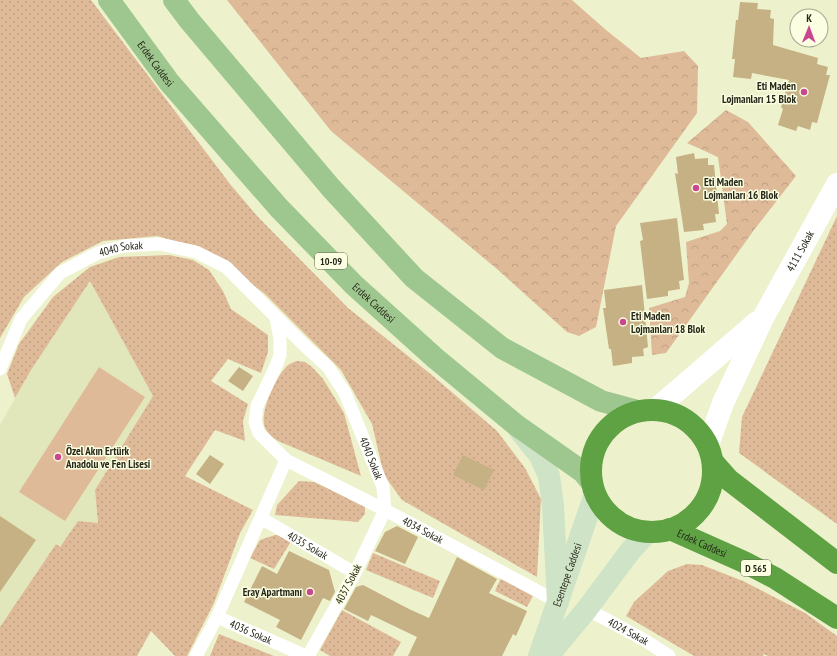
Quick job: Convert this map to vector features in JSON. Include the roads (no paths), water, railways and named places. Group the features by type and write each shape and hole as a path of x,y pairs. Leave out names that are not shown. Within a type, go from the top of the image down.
{"highway":[{"path":"647,410 671,413 687,420 699,432 710,454 729,480 837,563"},
{"name":"Esentepe Caddesi","path":"594,488 591,467 594,451 600,437 623,416 647,410"},
{"path":"594,488 602,506 616,520 634,529 648,532 659,532 670,529 695,515 704,503 710,490 713,476 710,454"},
{"name":"Erdek Caddesi","path":"670,529 775,578 837,618"}],"main road":[{"name":"Erdek Caddesi","path":"109,0 169,82 279,208 354,285 435,358 516,425 582,472 594,488"},
{"path":"174,0 189,20 331,188 414,278 502,348 601,401 647,410"}],"street":[{"name":"4111 Sokak","path":"710,454 723,403 763,318 837,184"},
{"name":"4111 Sokak","path":"647,410 763,318"},
{"path":"516,425 540,456 548,476 553,506 558,602"},
{"name":"Esentepe Caddesi","path":"539,656 558,602 594,488"},
{"path":"548,656 587,609 631,550 648,532"}],"lane":[{"name":"4040 Sokak","path":"0,369 21,319 60,273 98,252 124,246 160,244 196,252 226,267 276,318 328,367 345,392 383,487 385,510"},
{"path":"196,656 218,617 286,460 259,433 255,422 256,406 280,355 280,339 276,318"},
{"name":"4034 Sokak","path":"286,460 385,510 558,602"},
{"name":"4037 Sokak","path":"307,656 355,573 385,510"},
{"name":"4035 Sokak","path":"260,518 355,573"},
{"name":"4024 Sokak","path":"587,609 669,656"},
{"name":"4036 Sokak","path":"218,617 307,656"}],"place":[{"name":"Eti Maden Lojmanları 15 Blok","path":"804,92"},
{"name":"Eti Maden Lojmanları 16 Blok","path":"696,188"},
{"name":"Eti Maden Lojmanları 18 Blok","path":"623,322"},
{"name":"Özel Akın Ertürk Anadolu ve Fen Lisesi","path":"58,457"},
{"name":"Eray Apartmanı","path":"310,592"}]}
